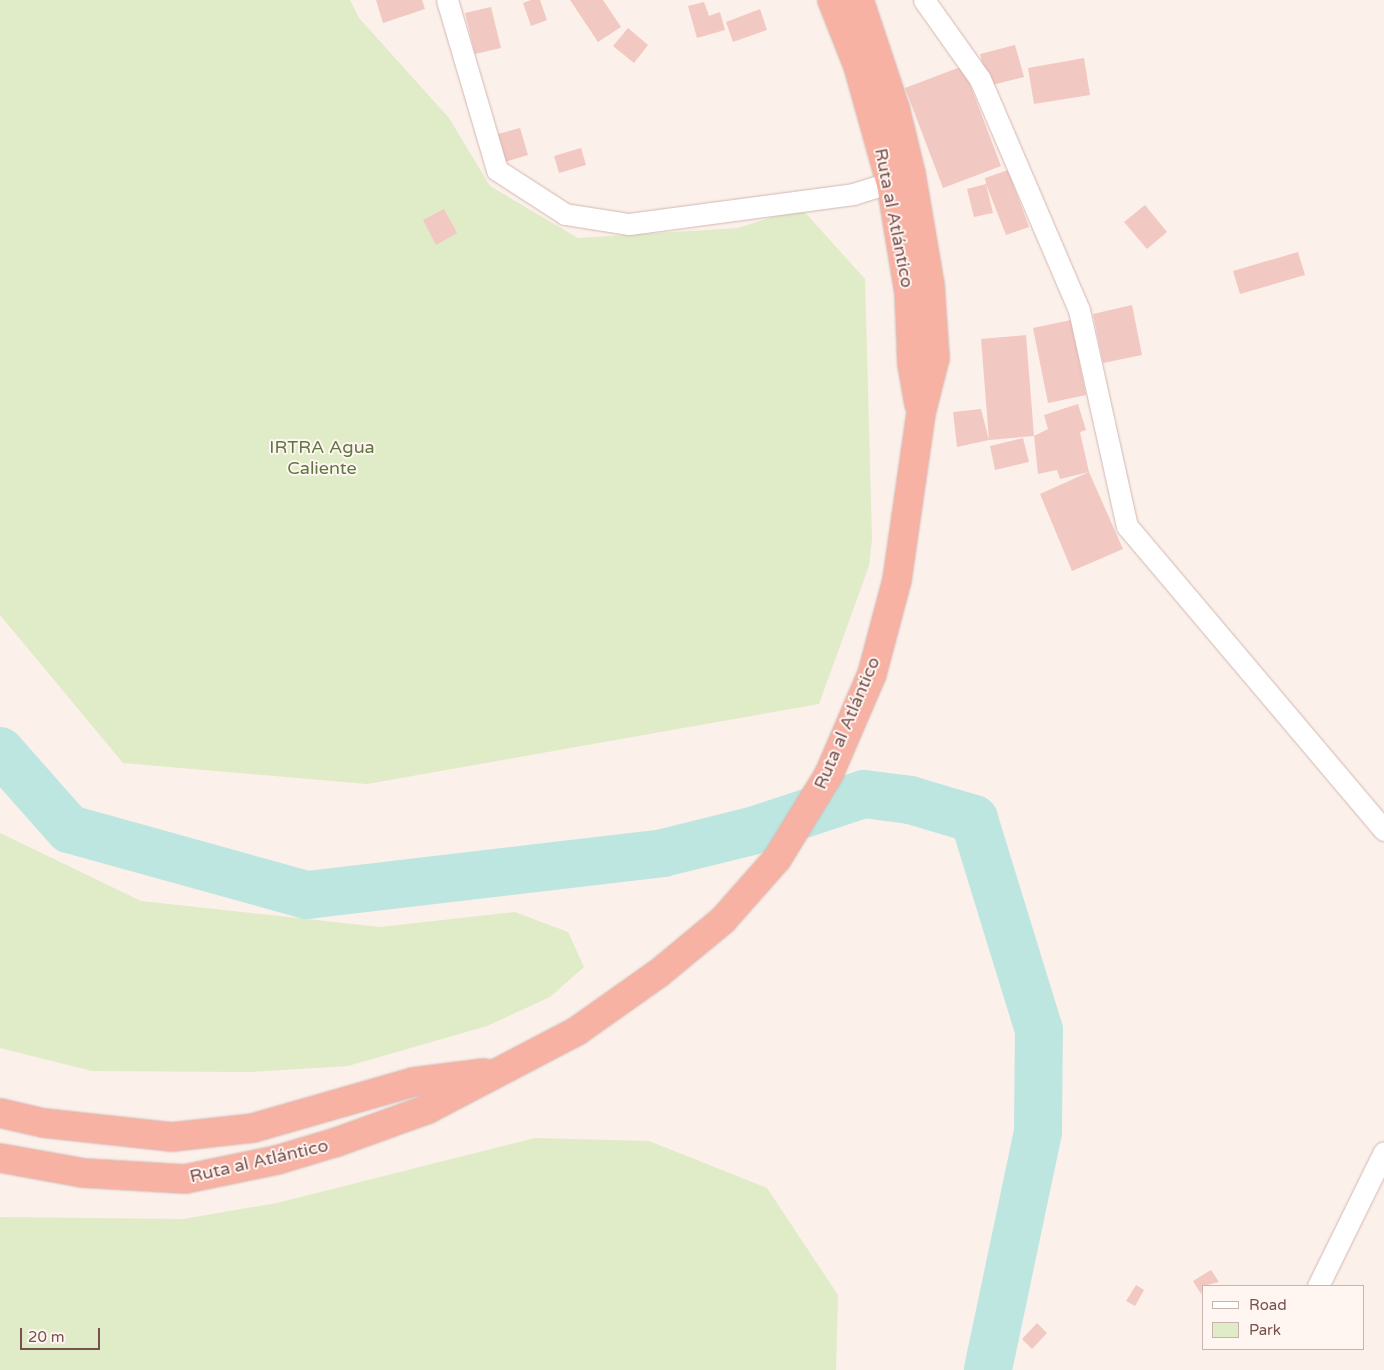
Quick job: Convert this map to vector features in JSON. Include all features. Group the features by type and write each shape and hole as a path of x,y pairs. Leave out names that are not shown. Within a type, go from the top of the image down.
{"highway":[{"name":"Ruta al Atlántico","path":"0,1158 83,1173 184,1179 277,1160 337,1142 428,1109 577,1031 659,973 723,920 777,859 829,774 872,674 897,580 921,413 936,358 930,284 901,179 832,0"},
{"name":"Ruta al Atlántico","path":"859,0 895,108 901,179"},
{"name":"Ruta al Atlántico","path":"0,1114 43,1123 172,1137 253,1128 413,1082 506,1069"}],"street":[{"path":"447,0 497,170 565,214 630,224 854,194 901,179"},
{"path":"924,0 980,80 1079,310 1127,526 1384,830"},
{"path":"1318,1285 1384,1152"}],"green space":[{"name":"IRTRA Agua Caliente","path":"0,0 350,0 359,18 449,118 490,186 578,238 738,228 801,208 865,279 872,539 869,566 819,704 367,784 123,763 0,615"},
{"path":"0,833 141,901 380,927 515,912 568,932 584,967 550,997 487,1026 348,1066 251,1072 92,1071 0,1048"},
{"path":"535,1138 649,1141 767,1188 838,1295 836,1370 0,1370 0,1217 183,1219 277,1203"}],"building":[{"path":"376,0 422,0 425,9 383,23"},
{"path":"531,0 540,0 547,20 531,26 523,3"},
{"path":"570,0 603,0 621,27 598,42"},
{"path":"704,2 709,16 720,12 725,30 697,38 688,6"},
{"path":"491,7 501,48 475,54 465,13"},
{"path":"760,9 767,30 733,42 726,22"},
{"path":"628,28 648,45 634,63 613,46"},
{"path":"1015,45 1024,77 988,86 980,54"},
{"path":"1084,58 1090,95 1034,104 1028,68"},
{"path":"963,66 1001,166 943,188 905,88"},
{"path":"520,128 528,155 505,162 498,134"},
{"path":"581,148 586,165 559,173 554,156"},
{"path":"1008,170 1029,227 1006,235 985,178"},
{"path":"986,184 993,213 974,217 967,189"},
{"path":"1145,205 1167,232 1147,249 1124,222"},
{"path":"444,209 457,233 436,245 423,220"},
{"path":"1298,252 1305,275 1240,294 1233,271"},
{"path":"1132,305 1142,355 1103,363 1093,314"},
{"path":"1071,320 1086,395 1048,403 1033,328"},
{"path":"1026,335 1034,436 989,440 981,339"},
{"path":"1078,404 1086,430 1080,432 1089,472 1060,479 1057,470 1038,474 1034,436 1048,429 1044,415"},
{"path":"981,409 989,440 957,447 953,412"},
{"path":"1023,438 1029,462 995,470 990,446"},
{"path":"1089,472 1123,549 1072,571 1040,494"},
{"path":"1211,1270 1219,1282 1202,1285 1201,1294 1193,1281"},
{"path":"1136,1285 1144,1290 1135,1306 1126,1301"},
{"path":"1037,1323 1047,1333 1032,1349 1022,1339"}],"waterway":[{"path":"0,751 69,829 307,895 663,853 752,831 864,794 910,800 974,819 1039,1030 1038,1132 988,1370"}]}
